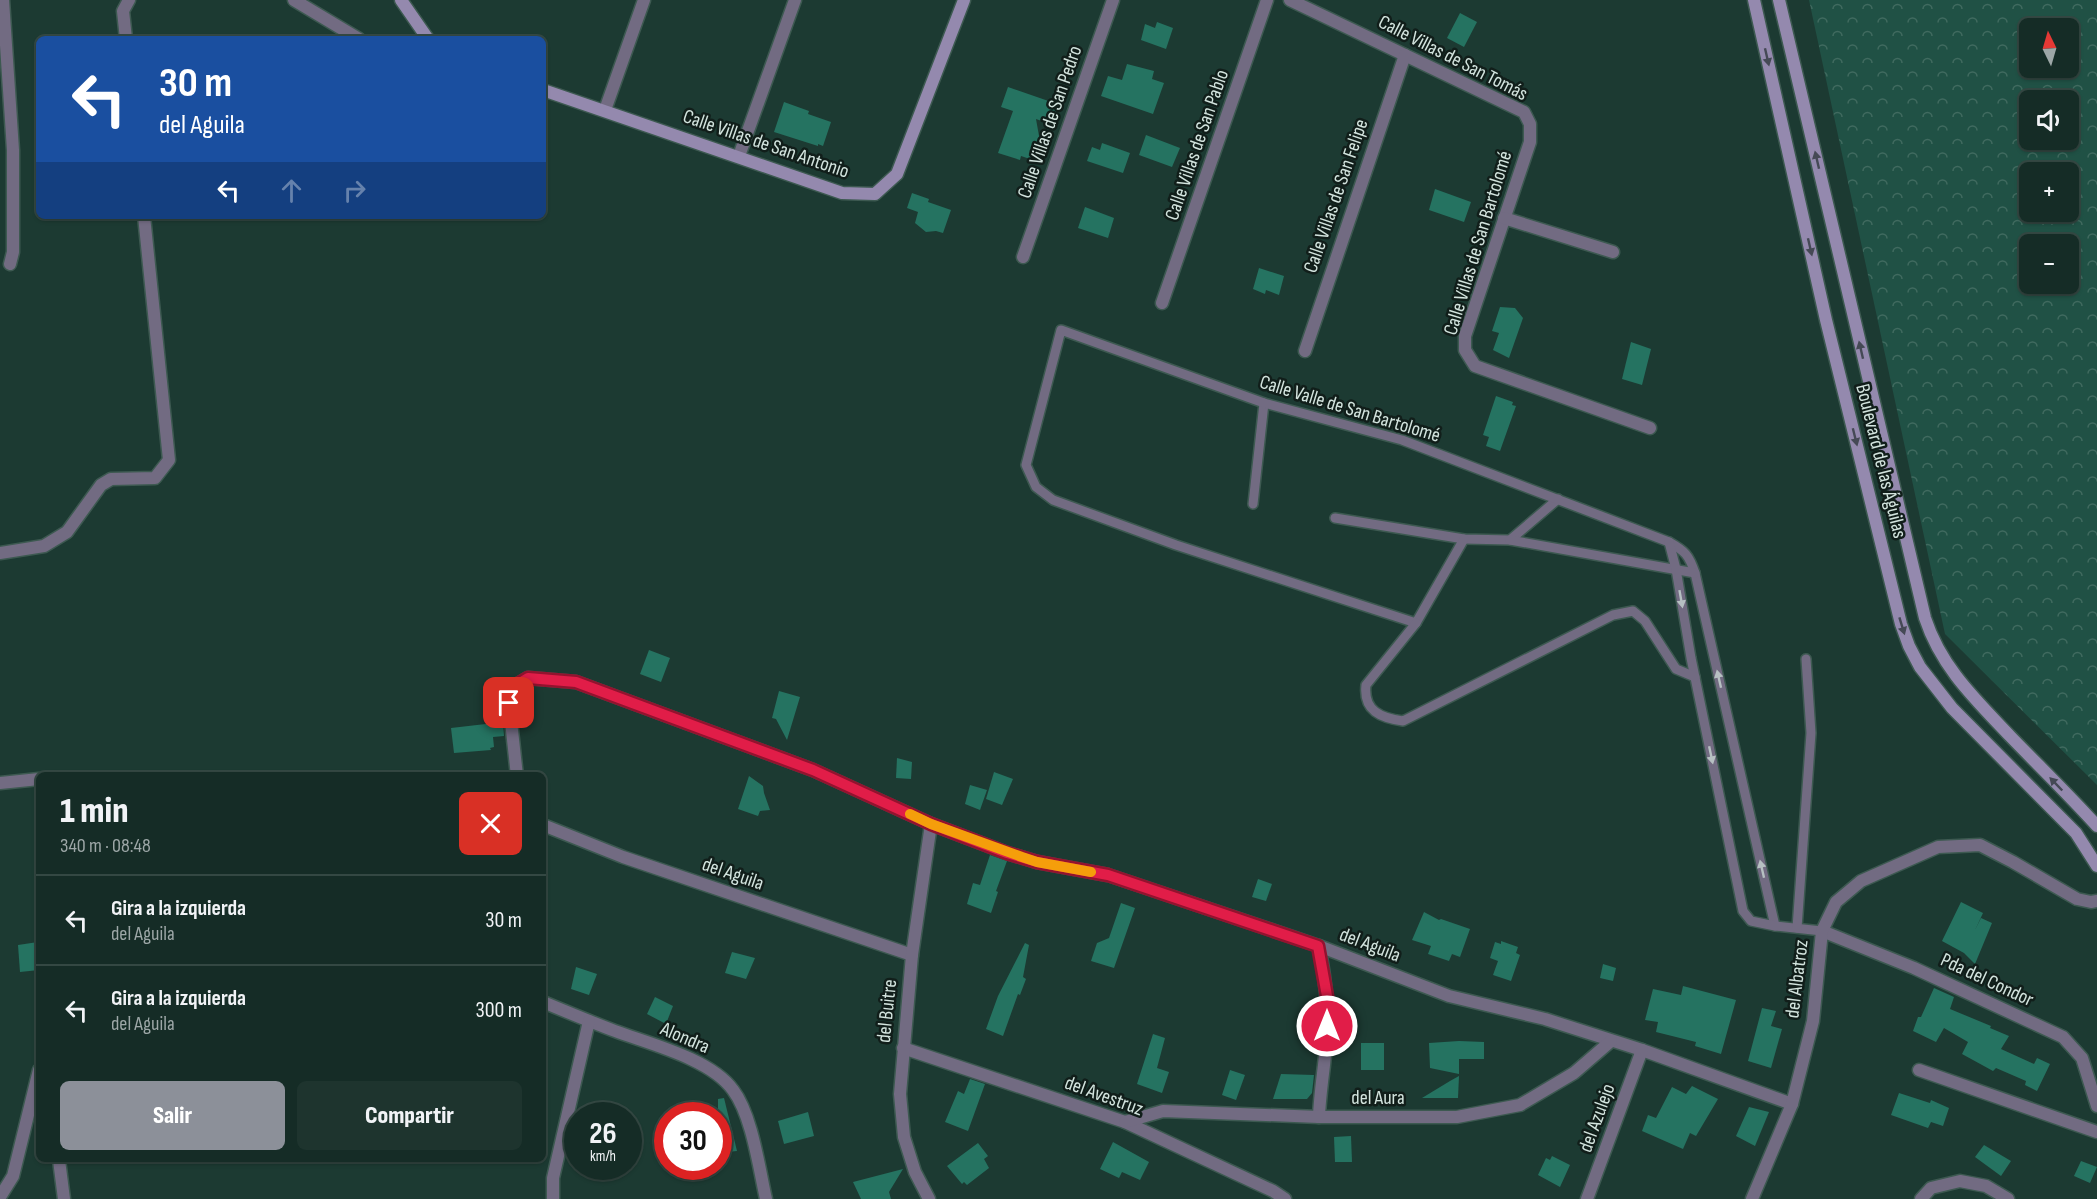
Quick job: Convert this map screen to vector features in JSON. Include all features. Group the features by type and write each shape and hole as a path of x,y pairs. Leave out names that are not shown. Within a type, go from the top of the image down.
{"main road":[{"path":"401,0 426,36"},
{"name":"Calle Villas de San Antonio","path":"546,91 842,193 875,194 897,174 964,0"},
{"name":"Boulevard de las Águilas","path":"1754,0 1826,320 1901,624 1909,646 1920,667 1952,708 2076,833 2097,866"},
{"name":"Boulevard de las Águilas","path":"1779,0 1925,618 1932,638 1941,657 1971,695 2097,826"}],"street":[{"path":"3,0 13,150 13,252 10,264"},
{"path":"126,36 123,11 129,0"},
{"path":"294,0 354,36"},
{"path":"605,110 644,0"},
{"path":"739,156 795,0"},
{"name":"Calle Villas de San Pedro","path":"1023,257 1113,0"},
{"name":"Calle Villas de San Pablo","path":"1162,303 1268,0"},
{"name":"Calle Villas de San Tomás","path":"1290,0 1524,112 1530,124"},
{"name":"Calle Villas de San Felipe","path":"1305,351 1405,55"},
{"name":"Calle Villas de San Bartolomé","path":"1530,124 1530,142 1465,336 1465,350 1475,366 1650,428"},
{"path":"1504,218 1613,252"},
{"path":"0,553 44,546 67,532 101,484 111,479 155,478 169,460 144,219"},
{"name":"del Aguila","path":"517,772 509,703 513,687 528,678 576,682 813,770 931,824 1037,862 1108,875 1318,946 1449,996 1545,1019 1642,1050 1792,1104"},
{"path":"0,783 36,778"},
{"name":"del Buitre","path":"928,1199 915,1172 904,1137 900,1094 912,955 931,824"},
{"name":"del Aguila","path":"546,826 623,857 912,955"},
{"name":"del Albatroz","path":"1752,1199 1792,1104 1813,1021 1822,932 1836,902 1861,881 1938,847 1980,845 2013,861 2078,899 2097,901"},
{"name":"Pda del Condor","path":"1822,932 1914,968 2062,1037 2082,1058 2097,1106"},
{"path":"1318,946 1327,996 1319,1117"},
{"name":"Alondra","path":"546,1003 700,1062 723,1078 734,1090 746,1114 766,1199"},
{"path":"553,1199 553,1178 589,1021"},
{"name":"del Aura","path":"1125,1122 1162,1111 1319,1117 1457,1117 1520,1105 1574,1073 1611,1041"},
{"name":"del Avestruz","path":"903,1048 1125,1122 1273,1191 1285,1199"},
{"name":"del Azulejo","path":"1587,1199 1642,1050"},
{"path":"1919,1070 2097,1132"},
{"path":"0,1197 13,1176 36,1082"},
{"path":"59,1162 64,1199"},
{"path":"1921,1199 1932,1188 1960,1182 1986,1186 2008,1199"}],"lane":[{"name":"Calle Valle de San Bartolomé","path":"1416,623 1176,545 1053,500 1036,487 1026,465 1061,330 1264,403 1402,440 1558,499 1669,542 1683,550 1690,558 1695,573"},
{"path":"1253,504 1264,403"},
{"path":"1510,540 1558,499"},
{"path":"1335,518 1464,539 1510,540 1695,573 1775,927"},
{"path":"1464,539 1416,623 1366,685 1364,696 1369,706 1386,719 1403,721 1613,615 1633,611 1646,621 1676,669 1695,677"},
{"path":"1669,542 1743,910 1751,921 1775,927 1822,932"},
{"path":"1797,928 1811,733 1806,659"}],"green space":[{"path":"1809,0 2097,0 2097,785 1945,634"}],"building":[{"path":"1460,13 1477,22 1464,47 1447,38"},
{"path":"1157,22 1173,28 1166,49 1141,40 1145,24 1155,28"},
{"path":"1127,64 1154,71 1152,79 1164,83 1153,114 1101,96 1108,76 1122,80"},
{"path":"1008,87 1060,105 1053,125 1036,119 1041,147 1036,161 1021,156 1020,160 998,153 1013,111 1001,107"},
{"path":"784,102 831,122 823,146 774,132"},
{"path":"1146,135 1180,148 1172,167 1139,155"},
{"path":"1102,143 1130,153 1123,173 1087,161 1092,147 1100,150"},
{"path":"1435,189 1471,202 1464,222 1429,210"},
{"path":"912,193 929,199 928,202 951,210 943,233 926,232 915,223 918,212 907,208"},
{"path":"1085,207 1114,218 1108,238 1078,228"},
{"path":"1259,268 1284,276 1279,295 1266,290 1265,294 1253,289"},
{"path":"1500,307 1515,308 1523,318 1509,358 1493,350 1499,333 1492,331"},
{"path":"1631,342 1651,349 1642,385 1622,379"},
{"path":"1496,396 1513,402 1512,405 1516,406 1500,451 1486,446 1489,437 1483,435"},
{"path":"649,650 670,658 661,682 640,674"},
{"path":"779,691 800,697 787,740 776,719 772,718"},
{"path":"503,722 504,736 493,737 494,747 490,748 491,750 454,753 451,728"},
{"path":"897,758 912,762 911,779 896,778"},
{"path":"994,772 1013,779 1002,805 986,799"},
{"path":"749,776 763,786 770,810 760,811 758,816 738,809"},
{"path":"970,785 987,790 980,810 965,804"},
{"path":"990,855 1007,861 991,913 967,904 973,883 980,885"},
{"path":"1258,879 1272,884 1266,901 1252,897"},
{"path":"1961,902 1983,913 1975,930 1981,918 1992,923 1975,964 1964,953 1942,941"},
{"path":"1121,903 1135,908 1114,968 1091,961 1097,943 1109,938"},
{"path":"1424,912 1439,920 1470,929 1460,957 1452,954 1449,961 1428,954 1431,946 1412,940"},
{"path":"1501,941 1518,947 1516,953 1520,955 1511,981 1493,975 1498,961 1490,958 1495,942 1501,944"},
{"path":"36,942 36,970 20,972 18,945"},
{"path":"1025,943 1029,945 1023,977 1026,979 1020,995 1018,994 1003,1036 986,1029 998,996"},
{"path":"732,952 755,958 746,979 725,973"},
{"path":"1603,964 1616,968 1613,981 1600,978"},
{"path":"576,967 597,974 589,995 571,989"},
{"path":"1683,986 1736,1000 1721,1054 1695,1046 1696,1042 1656,1032 1658,1022 1645,1020 1653,989 1681,995"},
{"path":"1934,988 1954,997 1950,1009 2009,1036 2001,1049 2034,1064 2037,1058 2050,1064 2037,1091 2025,1085 2026,1081 1996,1068 1993,1071 1962,1054 1968,1042 1944,1028 1936,1042 1913,1031"},
{"path":"655,997 673,1006 666,1024 647,1014"},
{"path":"1762,1008 1776,1011 1771,1026 1782,1029 1771,1068 1748,1061"},
{"path":"1153,1034 1165,1038 1157,1068 1169,1072 1162,1093 1137,1084"},
{"path":"1484,1042 1484,1059 1459,1059 1459,1074 1430,1068 1429,1043"},
{"path":"1361,1043 1384,1043 1384,1070 1361,1070"},
{"path":"1230,1070 1245,1075 1236,1100 1222,1095"},
{"path":"1281,1074 1314,1075 1312,1093 1307,1099 1273,1099"},
{"path":"1459,1076 1458,1098 1422,1098 1450,1081"},
{"path":"970,1079 985,1084 968,1131 945,1122 958,1091 964,1094"},
{"path":"1692,1086 1718,1099 1696,1136 1690,1133 1683,1149 1642,1131 1648,1115 1656,1118 1672,1087 1686,1094"},
{"path":"1899,1093 1930,1103 1931,1100 1949,1108 1943,1126 1931,1122 1928,1128 1891,1115"},
{"path":"724,1098 725,1102 718,1102 718,1099"},
{"path":"1749,1107 1769,1112 1755,1146 1736,1136"},
{"path":"808,1112 814,1136 784,1144 778,1121"},
{"path":"732,1131 737,1151 732,1152"},
{"path":"1351,1136 1352,1162 1335,1162 1334,1137"},
{"path":"1113,1142 1149,1162 1140,1180 1122,1172 1119,1178 1100,1169"},
{"path":"978,1143 988,1156 984,1159 989,1168 967,1185 964,1182 962,1184 947,1166"},
{"path":"1984,1145 2011,1161 2001,1176 1975,1157"},
{"path":"1552,1156 1570,1165 1560,1187 1538,1175 1546,1158 1550,1160"},
{"path":"2081,1161 2097,1167 2090,1183 2074,1176"},
{"path":"903,1169 889,1192 891,1199 861,1199 853,1182"}],"slow traffic":[{"path":"910,814 1007,853 1037,862 1091,872"}],"route":[{"path":"509,703 513,687 528,678 576,682 813,770 931,824 1007,853 1037,862 1108,875 1318,946 1327,996 1327,1026"}]}
